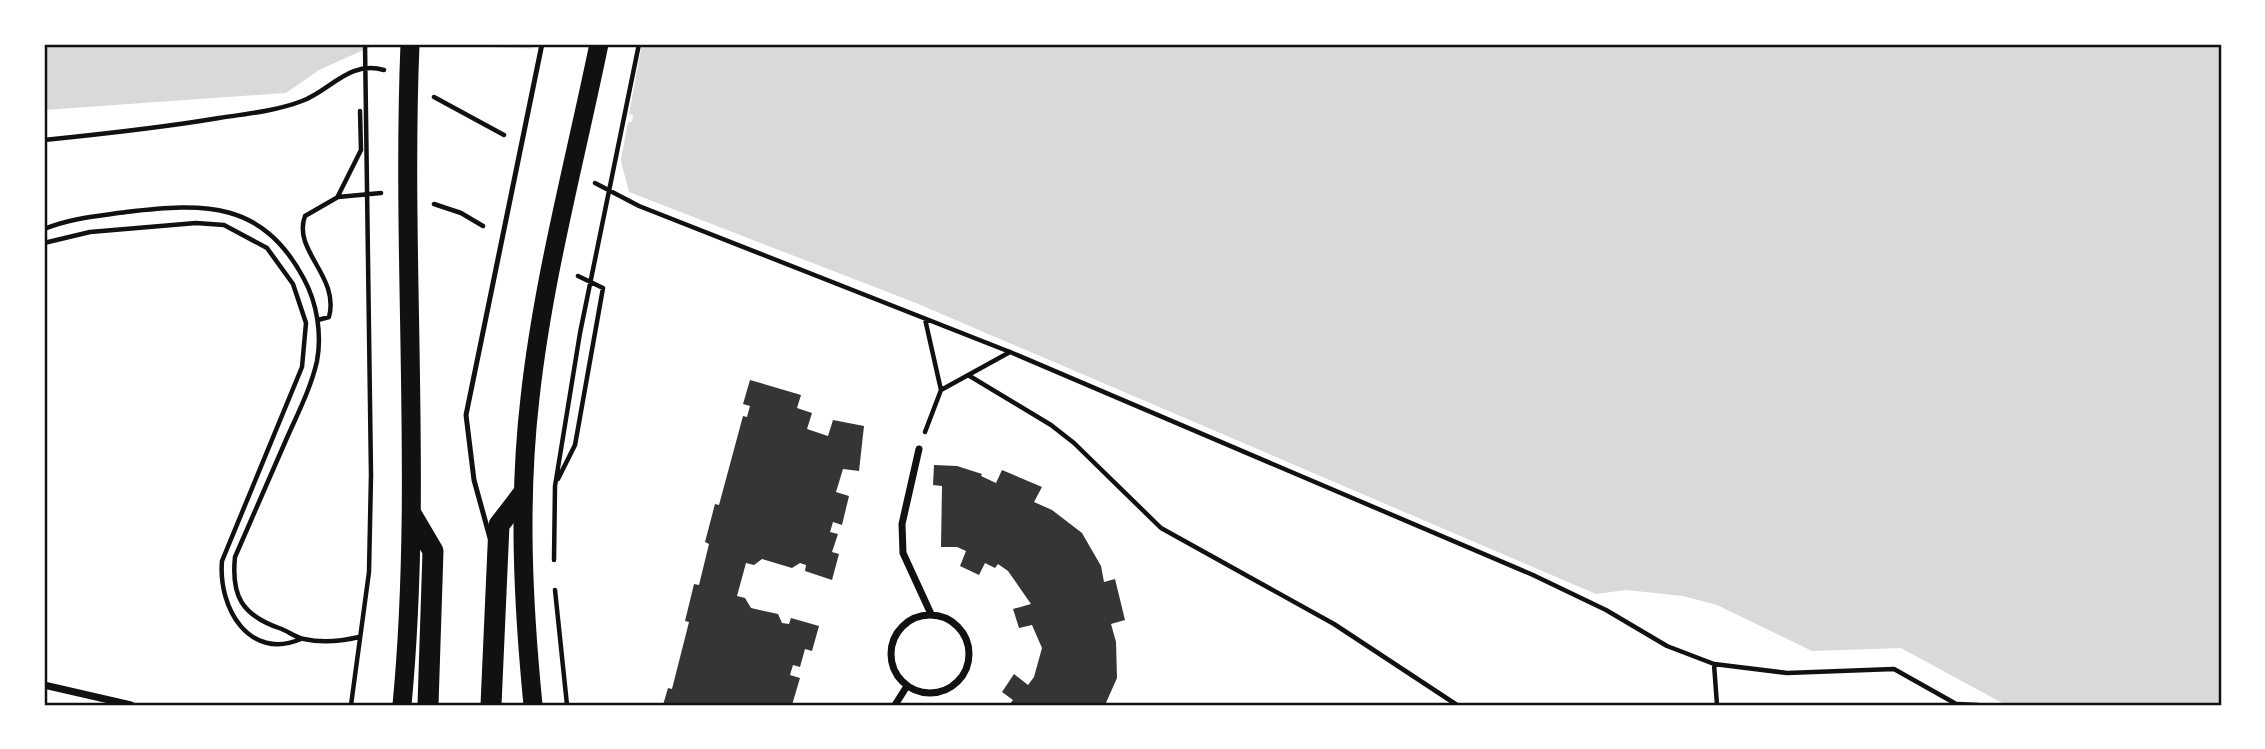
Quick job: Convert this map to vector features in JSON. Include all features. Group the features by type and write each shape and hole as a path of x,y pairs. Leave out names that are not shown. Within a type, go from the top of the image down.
{"highway":[{"path":"402,705 414,517 408,174 410,44"},
{"path":"533,705 522,557 523,490 530,395 545,303 599,44"},
{"path":"491,705 499,525 523,490"},
{"path":"414,517 433,551 428,705"}],"street":[{"path":"919,449 902,524 903,553 931,614"},
{"path":"931,614 944,617 965,634 970,660 965,673 946,691 919,692 907,686 892,666 892,641 907,622 931,614"},
{"path":"44,685 131,705"},
{"path":"895,705 907,686"}],"lane":[{"path":"496,563 474,480 466,415 542,44"}],"path":[{"path":"351,705 369,572 371,475 365,44"},
{"path":"554,565 555,486 579,333 639,44"},
{"path":"44,140 141,131 268,110 304,100 343,75 365,67 382,69 394,76"},
{"path":"430,95 515,141"},
{"path":"338,197 361,150 360,111"},
{"path":"584,177 639,206 1010,352 1533,575 1606,610 1667,646 1714,664 1787,673 1894,669 1958,705 1978,705"},
{"path":"318,320 329,317 332,304 326,277 302,236 305,216 338,197 383,193"},
{"path":"423,202 461,213 494,233"},
{"path":"44,229 69,220 186,205 240,216 261,228 297,266 307,285 318,320 317,360 307,391 235,556 233,575 242,604 250,614 302,639 340,641 359,637"},
{"path":"44,243 90,232 196,223 224,225 267,248 281,265 302,304 306,332 302,367 222,561 220,582 229,612 255,638 285,646 302,639"},
{"path":"555,486 575,445 603,288 566,270"},
{"path":"919,449 941,390 925,318"},
{"path":"941,390 1010,352"},
{"path":"968,375 1074,443 1161,528 1335,624 1457,705"},
{"path":"554,578 567,705"},
{"path":"1714,664 1717,705"}],"shaded area":[{"path":"44,44 377,44 319,70 286,93 44,110"},
{"path":"418,44 2221,44 2221,705 2006,705 1901,648 1812,651 1717,605 1683,596 1626,590 1596,594 916,303 629,192 592,51"}],"pier":[{"path":"533,44 642,44 629,114 633,115 632,122 628,122 619,169 590,55 532,52"}],"building":[{"path":"750,380 801,395 797,408 812,413 807,429 828,436 833,420 864,426 859,471 843,469 836,492 849,496 842,525 833,522 830,532 838,534 832,552 839,554 832,580 805,571 806,565 800,563 792,568 762,559 754,565 746,563 737,596 745,598 751,608 778,614 782,623 789,624 791,618 819,626 812,651 805,649 800,667 793,665 790,675 800,678 792,705 663,705 668,688 672,689 689,622 685,621 694,584 699,585 709,544 705,542 715,504 719,505 743,416 747,417 750,406 743,404"},
{"path":"934,465 957,466 982,474 981,476 996,483 1002,470 1042,487 1034,502 1052,510 1082,533 1101,566 1104,582 1115,579 1125,620 1111,624 1116,642 1117,678 1105,705 1009,705 1013,700 1002,692 1014,674 1028,685 1034,677 1042,648 1032,625 1019,628 1013,609 1031,604 1008,571 998,564 995,568 985,563 979,575 960,566 966,551 957,547 941,547 942,486 933,485"}]}
